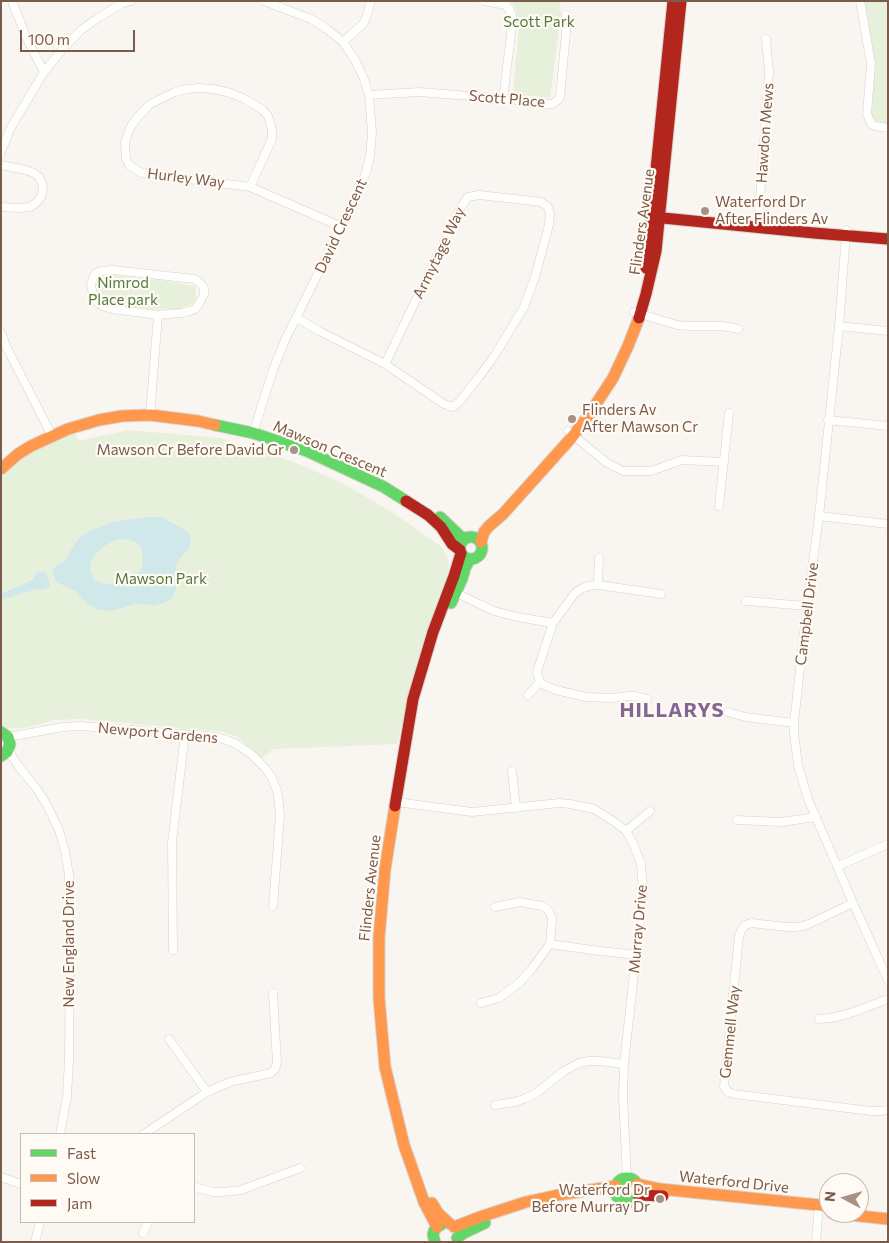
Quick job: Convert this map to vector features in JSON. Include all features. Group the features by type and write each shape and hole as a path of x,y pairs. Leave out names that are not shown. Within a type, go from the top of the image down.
{"main road":[{"path":"666,68 667,1"},
{"name":"Flinders Avenue","path":"656,213 666,68 673,1"},
{"name":"Flinders Avenue","path":"473,539 486,521 522,482 570,434 613,363 637,313 656,213 681,1"},
{"path":"656,213 888,239"},
{"path":"847,233 888,233"},
{"name":"Mawson Crescent","path":"1,459 25,442 51,433 99,420 150,412 255,430 306,444 388,482 439,515 460,536 473,539"},
{"name":"Mawson Crescent","path":"255,430 384,487 428,515 441,527 452,544 464,554"},
{"name":"Mawson Crescent","path":"1,469 18,454 51,433"},
{"path":"473,539 482,546 482,553 477,558 464,554 460,543 473,539"},
{"name":"Flinders Avenue","path":"454,1233 434,1207 429,1196 415,1158 401,1109 386,1002 386,937 389,894 413,700 422,666 452,591 454,576 464,554"},
{"name":"Flinders Avenue","path":"400,803 385,870 379,928 378,978 382,1032 386,1067 399,1127 418,1187 437,1227"},
{"path":"435,1242 433,1233 437,1227 444,1223 454,1233 537,1206 616,1190 620,1180 634,1186"},
{"name":"Waterford Drive","path":"616,1190 621,1201 627,1202 634,1200 634,1186 680,1197 819,1209"},
{"path":"869,1211 888,1212"},
{"name":"Waterford Drive","path":"869,1216 888,1219"}],"street":[{"path":"12,1 27,39 44,72"},
{"path":"1,152 10,129 44,72 81,30 121,3 131,1"},
{"name":"David Crescent","path":"255,430 273,370 285,340 358,193 370,156 372,133 370,95 355,60 343,42 311,19 264,1"},
{"path":"343,42 363,24 371,1"},
{"path":"484,1 506,5 513,18 503,99"},
{"path":"860,1 871,64 867,114 871,124 888,128"},
{"name":"Scott Place","path":"370,95 419,92 552,104 558,100 560,93 566,15"},
{"name":"Hawdon Mews","path":"758,224 769,72 766,39"},
{"name":"Hurley Way","path":"250,187 272,139 272,130 268,116 263,110 243,98 213,89 199,88 174,92 150,104 130,128 125,142 126,158 130,165 142,173 250,187 342,228"},
{"path":"1,125 10,129"},
{"path":"1,165 34,173 42,183 43,189 41,197 30,207 1,207"},
{"name":"Armytage Way","path":"297,318 385,364 444,404 453,407 459,402 495,355 524,306 535,277 549,224 550,214 548,207 541,202 533,201 479,195 468,197 461,207 385,364"},
{"name":"Campbell Drive","path":"847,233 819,516 794,723 798,765 803,782 816,817 888,980"},
{"path":"101,270 113,270 194,279 204,288 204,294 195,309 182,313 158,314 105,307 94,298 91,285 93,278 101,270"},
{"path":"637,313 677,325 723,326 738,329"},
{"path":"150,412 158,314"},
{"path":"838,326 888,331"},
{"path":"1,332 4,347 51,433"},
{"path":"719,506 729,413"},
{"path":"828,420 888,426"},
{"path":"570,434 607,463 623,471 651,471 682,460 724,462"},
{"path":"819,516 888,524"},
{"path":"598,585 599,558"},
{"path":"647,699 636,696 612,698 586,697 556,690 540,682 537,672 554,623 575,594 581,589 598,585 661,594"},
{"path":"452,591 494,611 554,623"},
{"path":"746,600 807,606"},
{"path":"528,695 540,682"},
{"path":"728,712 745,718 794,723"},
{"name":"Newport Gardens","path":"5,746 21,735 63,727 81,726 208,736 224,739 236,744 258,760 265,768 272,778 277,791 280,816 273,906"},
{"path":"173,950 172,842 185,734"},
{"name":"New England Drive","path":"5,746 47,805 59,830 69,875 69,1060 67,1097 60,1133"},
{"path":"512,771 516,808"},
{"name":"Murray Drive","path":"400,803 472,812 559,803 594,809 606,815 626,831 637,852 643,877 637,955 624,1064 623,1097 634,1186"},
{"path":"626,831 650,811"},
{"path":"737,820 781,822 816,817"},
{"path":"838,866 888,844"},
{"path":"480,1003 499,998 519,983 550,944 552,919 547,909 542,906 520,902 495,907"},
{"name":"Gemmell Way","path":"853,903 803,926 786,927 751,923 744,926 741,930 724,1086 728,1092 734,1094 872,1111 888,1110"},
{"path":"550,944 637,955"},
{"path":"879,959 888,955"},
{"path":"147,1133 207,1092 230,1082 271,1072 275,1069 277,1063 273,993"},
{"path":"819,1018 831,1018 848,1014 888,999"},
{"path":"169,1039 207,1092"},
{"path":"495,1105 515,1102 535,1094 564,1071 579,1063 594,1061 624,1064"},
{"path":"195,1187 214,1192 241,1190 300,1168"},
{"path":"1,1177 20,1184"},
{"path":"35,1242 40,1223"},
{"path":"143,1233 148,1223"},
{"path":"816,1242 822,1223"}],"green space":[{"name":"Scott Park","path":"510,1 560,1 561,13 550,98 513,94 519,25 517,12"},
{"path":"863,1 888,1 888,125 873,119 867,105 875,63"},
{"name":"Nimrod Place park","path":"109,275 195,286 196,298 193,303 180,309 119,306 105,302 99,298 96,292 98,280"},
{"name":"Mawson Park","path":"129,430 220,438 241,446 276,455 340,482 390,511 441,546 449,562 447,580 435,608 417,665 397,744 273,749 262,758 236,736 223,732 81,719 54,720 13,729 1,726 1,478 17,461 48,442 74,432 78,441"}],"water":[{"path":"147,517 162,517 188,532 191,538 190,547 177,562 176,588 173,598 154,606 135,604 112,611 97,609 88,604 74,590 56,582 52,569 66,560 79,538 90,531 113,522","holes":["127,539 137,543 141,548 143,556 143,564 140,571 126,581 117,583 107,584 94,580 90,568 91,561 96,553 116,540"]},
{"path":"46,572 50,585 48,588 37,589 1,600 1,594 34,579 36,573"}],"traffic: fast":[{"path":"215,425 253,433 307,451 384,487 406,501"},
{"path":"440,517 460,536 465,538"},
{"path":"467,537 475,537 482,544 482,548 482,552 475,559 467,559 460,552 460,544 467,537"},
{"path":"451,603 470,559"},
{"path":"1,732 8,737 10,744 7,752 1,756"},
{"path":"627,1178 632,1179 638,1185 639,1190 638,1195 632,1201 627,1202 622,1201 616,1195 615,1190 616,1185 622,1179 627,1178"},
{"path":"457,1238 485,1223"},
{"path":"435,1242 434,1231 442,1224"}],"traffic: slow":[{"path":"481,542 484,532 489,526 503,514 573,436 588,416 613,378 639,318"},
{"path":"1,469 18,454 31,446 68,429 99,420 122,416 150,415 215,425"},
{"path":"395,806 385,869 379,937 379,998 385,1067 404,1145 424,1202 437,1227"},
{"path":"637,1184 660,1189 819,1205"},
{"path":"454,1227 526,1202 616,1186"},
{"path":"432,1203 438,1213 450,1224"},
{"path":"869,1217 888,1219"}],"traffic: jam":[{"path":"646,268 673,1"},
{"path":"639,318 656,251 681,1"},
{"path":"653,217 888,239"},
{"path":"406,501 428,515 441,527 452,544 460,550"},
{"path":"395,806 413,699 433,632 461,553"},
{"path":"638,1195 663,1196"}],"place":[{"name":"Waterford Dr After Flinders Av","path":"705,211"},
{"name":"Flinders Av After Mawson Cr","path":"572,419"},
{"name":"Mawson Cr Before David Gr","path":"294,450"},
{"name":"Waterford Dr Before Murray Dr","path":"660,1199"}],"district":[{"name":"HILLARYS","path":"672,710"}]}
